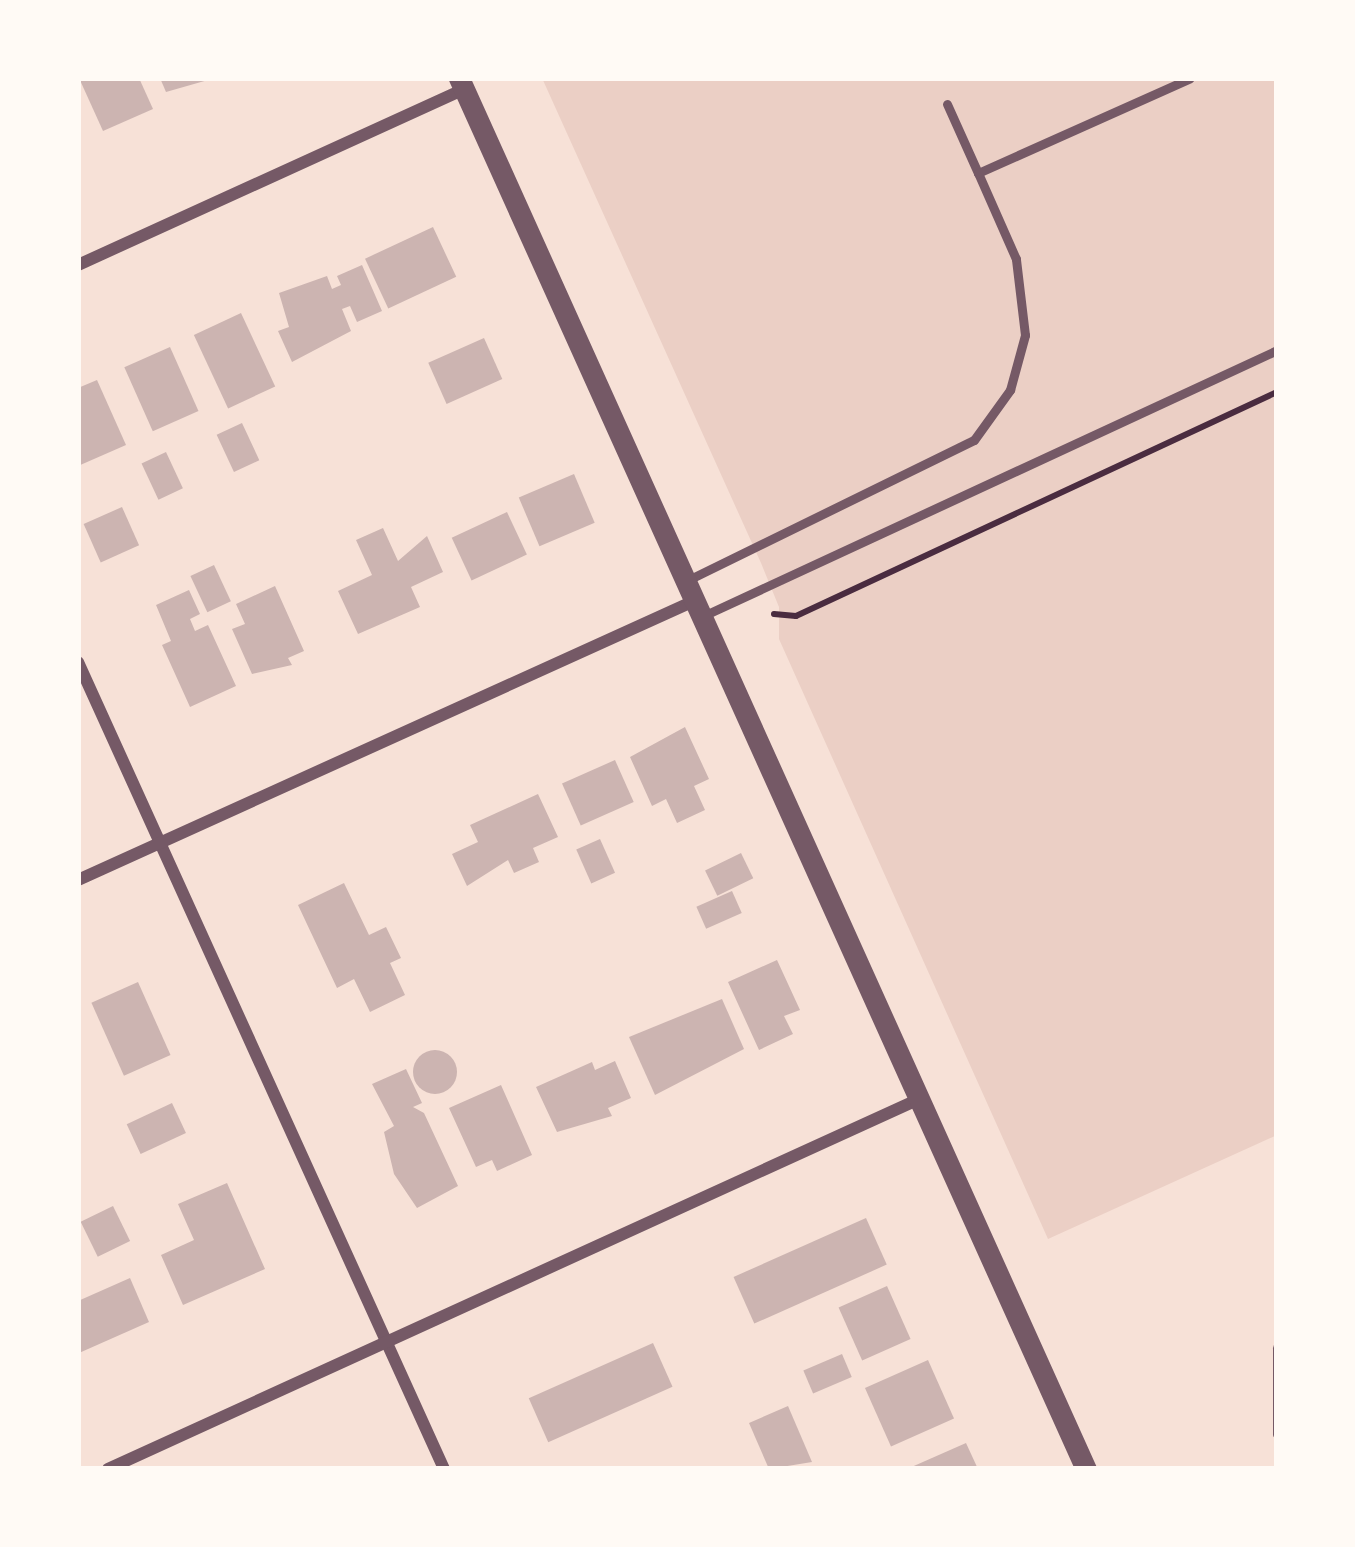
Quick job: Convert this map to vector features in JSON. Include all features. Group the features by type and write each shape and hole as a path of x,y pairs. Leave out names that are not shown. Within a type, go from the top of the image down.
{"street":[{"path":"78,265 461,83 1086,1469"},
{"path":"78,880 695,598"},
{"path":"78,662 444,1469"},
{"path":"108,1469 920,1099"}],"lane":[{"path":"978,172 1190,78"},
{"path":"695,598 974,440 1010,389 1024,335 1016,259 947,104"},
{"path":"695,598 1277,350"},
{"path":"1277,1348 1277,1434"}],"path":[{"path":"774,614 796,616 1277,392"}],"shaded area":[{"path":"542,78 1277,78 1277,1135 1048,1239 779,639 779,607 761,563"}],"building":[{"path":"79,78 139,78 153,109 103,131"},
{"path":"160,78 215,78 166,92"},
{"path":"433,227 456,277 388,309 365,259"},
{"path":"362,265 382,311 357,322 350,306 342,309 351,331 292,362 278,331 289,327 279,293 327,276 332,289 341,285 337,276"},
{"path":"241,313 275,386 228,408 194,335"},
{"path":"484,338 502,379 447,404 428,363"},
{"path":"170,347 198,411 153,431 124,367"},
{"path":"97,380 126,445 78,466 78,388"},
{"path":"242,423 259,460 234,472 217,435"},
{"path":"166,452 183,488 158,500 142,463"},
{"path":"574,474 595,523 539,546 519,497"},
{"path":"122,507 139,545 101,562 84,524"},
{"path":"507,512 527,555 472,580 452,538"},
{"path":"383,528 398,561 427,536 443,572 411,587 420,607 358,634 338,591 372,575 356,540"},
{"path":"214,565 231,601 207,612 190,576"},
{"path":"275,586 304,651 288,658 292,665 252,674 232,629 245,624 236,604"},
{"path":"189,590 200,614 190,619 195,631 208,625 236,686 190,707 162,645 171,641 156,605"},
{"path":"685,727 709,779 694,786 705,810 677,823 666,799 652,806 630,757"},
{"path":"615,760 634,802 581,826 562,784"},
{"path":"538,794 558,837 533,848 539,862 514,873 508,860 467,886 452,854 478,842 470,825"},
{"path":"600,839 615,873 591,883 576,850"},
{"path":"741,853 753,878 717,896 705,871"},
{"path":"344,883 369,935 386,927 401,958 390,963 405,995 370,1012 354,979 337,988 298,905"},
{"path":"732,891 742,913 706,929 696,907"},
{"path":"777,960 800,1010 784,1016 793,1034 759,1050 728,982"},
{"path":"138,982 171,1055 124,1076 91,1003"},
{"path":"722,999 744,1049 655,1095 629,1037"},
{"path":"435,1050 450,1057 457,1072 450,1087 435,1094 420,1087 413,1072 420,1057"},
{"path":"615,1061 631,1098 608,1108 612,1116 557,1132 536,1087 592,1062 595,1070"},
{"path":"406,1069 422,1103 413,1107 424,1113 458,1186 417,1208 394,1174 384,1132 394,1126 372,1084"},
{"path":"501,1085 532,1155 497,1171 492,1160 476,1167 449,1108"},
{"path":"172,1103 186,1133 141,1154 127,1124"},
{"path":"227,1183 265,1269 183,1305 161,1255 194,1240 178,1204"},
{"path":"113,1206 130,1241 98,1257 81,1222"},
{"path":"866,1218 887,1265 754,1324 734,1277"},
{"path":"130,1278 149,1322 79,1353 78,1301"},
{"path":"887,1286 911,1339 862,1361 839,1308"},
{"path":"653,1343 673,1387 548,1442 529,1398"},
{"path":"842,1354 852,1377 813,1393 803,1370"},
{"path":"928,1360 954,1418 891,1447 865,1388"},
{"path":"788,1406 812,1462 769,1469 749,1423"},
{"path":"966,1443 978,1469 907,1469"}]}
